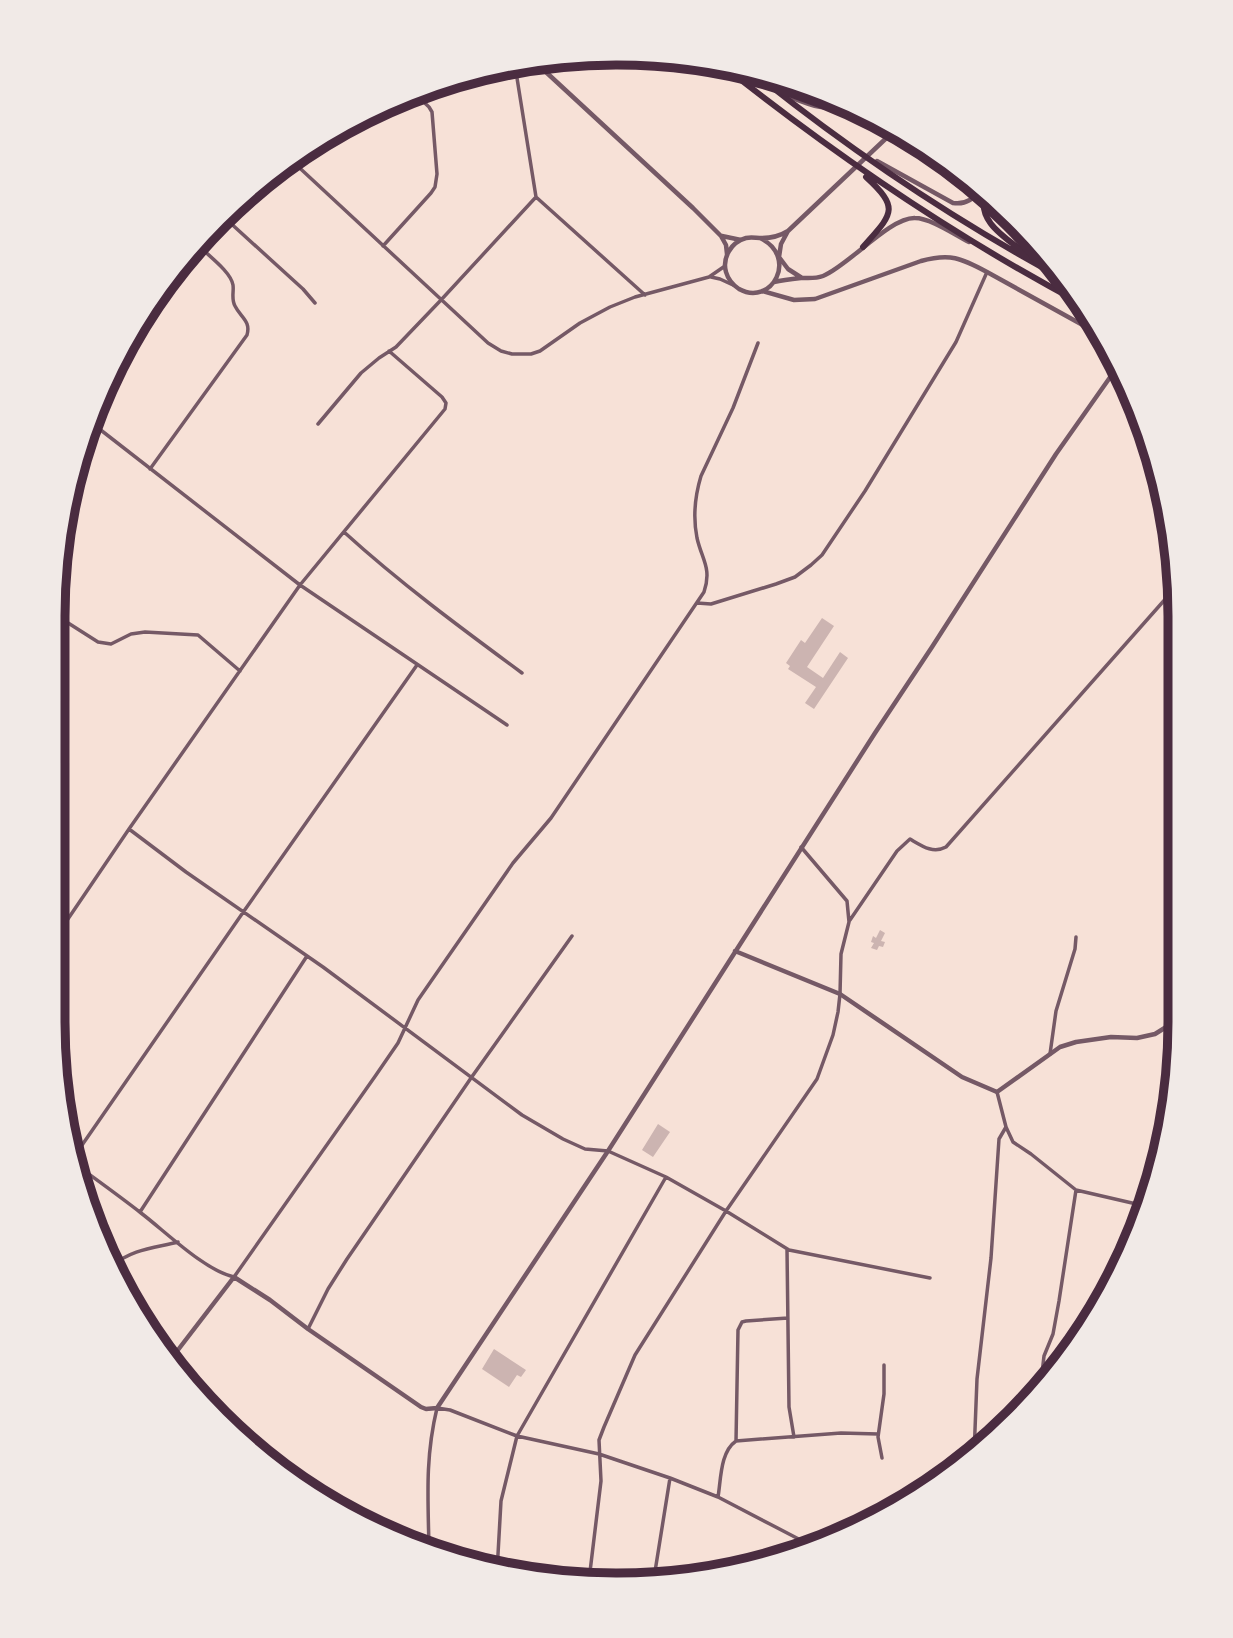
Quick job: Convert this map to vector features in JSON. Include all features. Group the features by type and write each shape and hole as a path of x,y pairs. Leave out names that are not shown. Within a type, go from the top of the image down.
{"highway":[{"path":"739,79 846,160 928,215 1063,293"},
{"path":"773,88 854,148 936,203 1043,268"},
{"path":"846,160 882,192 889,206 885,220 863,247"},
{"path":"982,204 990,223 1041,265"}],"street":[{"path":"543,69 721,236 726,245 727,276 733,285"},
{"path":"518,73 536,197 645,295"},
{"path":"778,92 825,109 831,108"},
{"path":"383,246 431,193 436,181 432,113 422,100"},
{"path":"727,254 741,240 776,237 788,231 887,136"},
{"path":"854,148 953,203 968,201 973,196"},
{"path":"298,167 495,348 512,354 540,351 604,310 622,302 709,277 725,266"},
{"path":"318,424 361,373 396,346 536,197"},
{"path":"774,282 824,276 907,219 926,221 987,251"},
{"path":"230,223 315,303"},
{"path":"709,277 720,279 742,291 762,291 774,282 778,275 779,250 788,231"},
{"path":"721,236 741,240"},
{"path":"760,239 774,248 788,269 803,278"},
{"path":"150,469 247,335 249,327 235,307 232,298 234,287 230,277 204,251"},
{"path":"762,291 794,300 815,299 936,257 948,257 988,272 1085,326"},
{"path":"697,603 711,604 776,584 794,577 822,555 865,491 956,342 988,272"},
{"path":"176,1353 233,1277 376,1075 406,1029 418,1000 513,863 551,818 704,592 708,575 697,536 696,505 699,482 733,408 758,342"},
{"path":"65,923 300,585 445,409 446,402 442,397 389,351"},
{"path":"429,1540 427,1475 437,1408 608,1151 801,847 1056,454 1112,374"},
{"path":"98,428 300,585 507,724"},
{"path":"344,532 401,582 522,673"},
{"path":"849,922 897,851 910,839 933,851 946,847 1167,597"},
{"path":"65,621 98,642 111,644 131,634 145,632 198,635 240,671"},
{"path":"80,1148 417,665"},
{"path":"129,829 522,1115 563,1139 585,1149 608,1151 666,1177 787,1249 930,1278"},
{"path":"590,1572 601,1480 599,1440 635,1355 726,1211 817,1079 833,1035 840,994 841,954 849,922 847,901 801,847"},
{"path":"308,1329 347,1259 572,936"},
{"path":"1050,1054 1056,1011 1075,949 1076,937"},
{"path":"735,951 840,994 962,1077 997,1092"},
{"path":"140,1212 307,956"},
{"path":"997,1092 1060,1047 1111,1037 1137,1038 1155,1034 1168,1026"},
{"path":"997,1092 1013,1142 1076,1190 1137,1204"},
{"path":"975,1440 977,1379 991,1258 999,1139 1006,1127"},
{"path":"86,1172 215,1270 233,1277 270,1300 421,1407 450,1410 517,1436 599,1454 670,1478 718,1497 802,1541"},
{"path":"498,1560 501,1501 517,1436 666,1177"},
{"path":"1042,1371 1059,1301 1076,1190"},
{"path":"119,1260 141,1249 179,1242"},
{"path":"787,1249 789,1407 794,1437"},
{"path":"736,1441 739,1325 746,1321 788,1318"},
{"path":"882,1458 878,1434 884,1394 884,1365"},
{"path":"718,1497 724,1457 736,1441 841,1433 878,1434"},
{"path":"655,1572 670,1478"}],"building":[{"path":"822,618 834,626 807,667 823,678 840,652 848,658 814,709 805,703 816,687 788,669 790,666 786,663 801,640 805,643"},
{"path":"880,930 885,933 881,941 885,942 883,947 879,946 877,950 871,948 874,943 871,942"},
{"path":"658,1124 670,1132 653,1157 642,1150"},
{"path":"494,1349 526,1370 521,1377 517,1375 509,1387 482,1369"}]}
